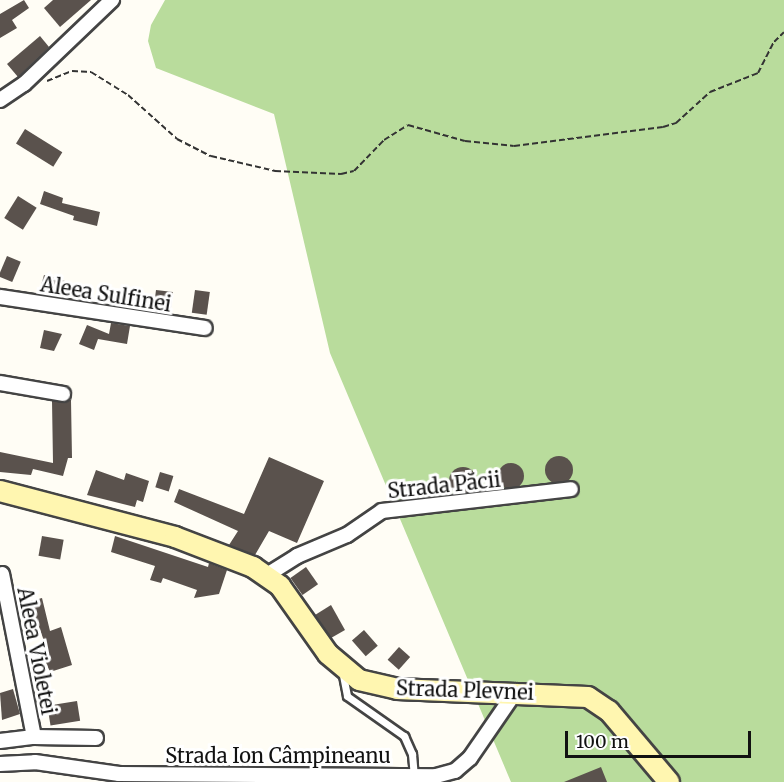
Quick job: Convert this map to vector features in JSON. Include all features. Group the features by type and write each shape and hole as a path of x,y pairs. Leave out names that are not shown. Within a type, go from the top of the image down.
{"main road":[{"name":"Strada Plevnei","path":"0,491 175,537 267,575 289,596 342,669 359,680 397,689 575,694 599,703 669,782"}],"street":[{"path":"0,100 24,84 112,0"},
{"name":"Aleea Sulfinei","path":"0,297 205,328"},
{"path":"0,383 63,394"},
{"name":"Strada Păcii","path":"267,575 297,556 347,536 382,511 571,489"},
{"name":"Aleea Violetei","path":"2,574 34,737"},
{"name":"Strada Ion Câmpineanu","path":"0,764 35,762 119,774 414,776 455,771 470,758 516,691"},
{"name":"Aleea Violetei","path":"0,741 34,737 96,738"}],"lane":[{"path":"342,669 347,696 404,736 412,753 414,776"}],"path":[{"path":"44,83 72,71 91,72 128,95 195,150 275,171 341,174 354,171 384,140 408,125 465,141 514,146 663,127 676,123 710,92 758,73 774,42 784,32"}],"green space":[{"path":"165,0 784,0 784,782 511,782 330,353 274,114 156,68 148,41 151,25"}],"building":[{"path":"24,0 29,8 12,20 17,28 0,38 0,14"},
{"path":"53,0 91,0 60,27 44,8"},
{"path":"40,36 49,47 18,77 7,64"},
{"path":"25,129 62,152 53,167 16,143"},
{"path":"44,191 63,198 62,203 100,212 97,226 73,220 74,216 40,204"},
{"path":"18,196 37,208 23,230 4,218"},
{"path":"7,256 21,262 12,282 0,277"},
{"path":"44,275 65,281 64,284 73,287 71,296 39,292"},
{"path":"156,290 173,292 170,312 154,310"},
{"path":"195,290 210,292 207,315 192,313"},
{"path":"111,323 130,326 127,344 98,339 94,350 79,344 87,325 109,334"},
{"path":"44,330 62,334 54,351 40,348"},
{"path":"71,400 72,458 68,458 63,476 33,469 31,475 0,472 0,452 53,463 52,401"},
{"path":"559,456 569,460 573,470 569,480 559,484 549,480 545,470 549,460"},
{"path":"269,457 324,481 297,543 269,531 255,555 229,545 238,531 174,502 179,489 244,514"},
{"path":"511,463 520,467 524,476 520,485 511,489 502,485 498,476 502,467"},
{"path":"463,467 473,471 477,481 473,491 463,495 453,491 449,481 453,471"},
{"path":"96,470 124,480 126,473 149,481 143,502 137,500 135,507 87,495"},
{"path":"160,472 173,476 169,491 155,487"},
{"path":"42,536 64,540 60,560 39,556"},
{"path":"115,536 208,567 209,563 227,570 219,594 194,598 197,590 163,578 161,583 150,580 155,566 111,552"},
{"path":"306,567 318,584 302,595 290,578"},
{"path":"42,598 50,631 61,627 72,665 50,672 45,660 50,658 37,621 24,624 19,604"},
{"path":"331,605 345,630 331,638 315,615"},
{"path":"364,630 378,646 366,656 352,640"},
{"path":"399,647 410,657 399,670 388,660"},
{"path":"13,689 20,714 2,720 0,693"},
{"path":"77,701 80,721 50,725 47,706"},
{"path":"601,767 607,782 564,782"}]}
